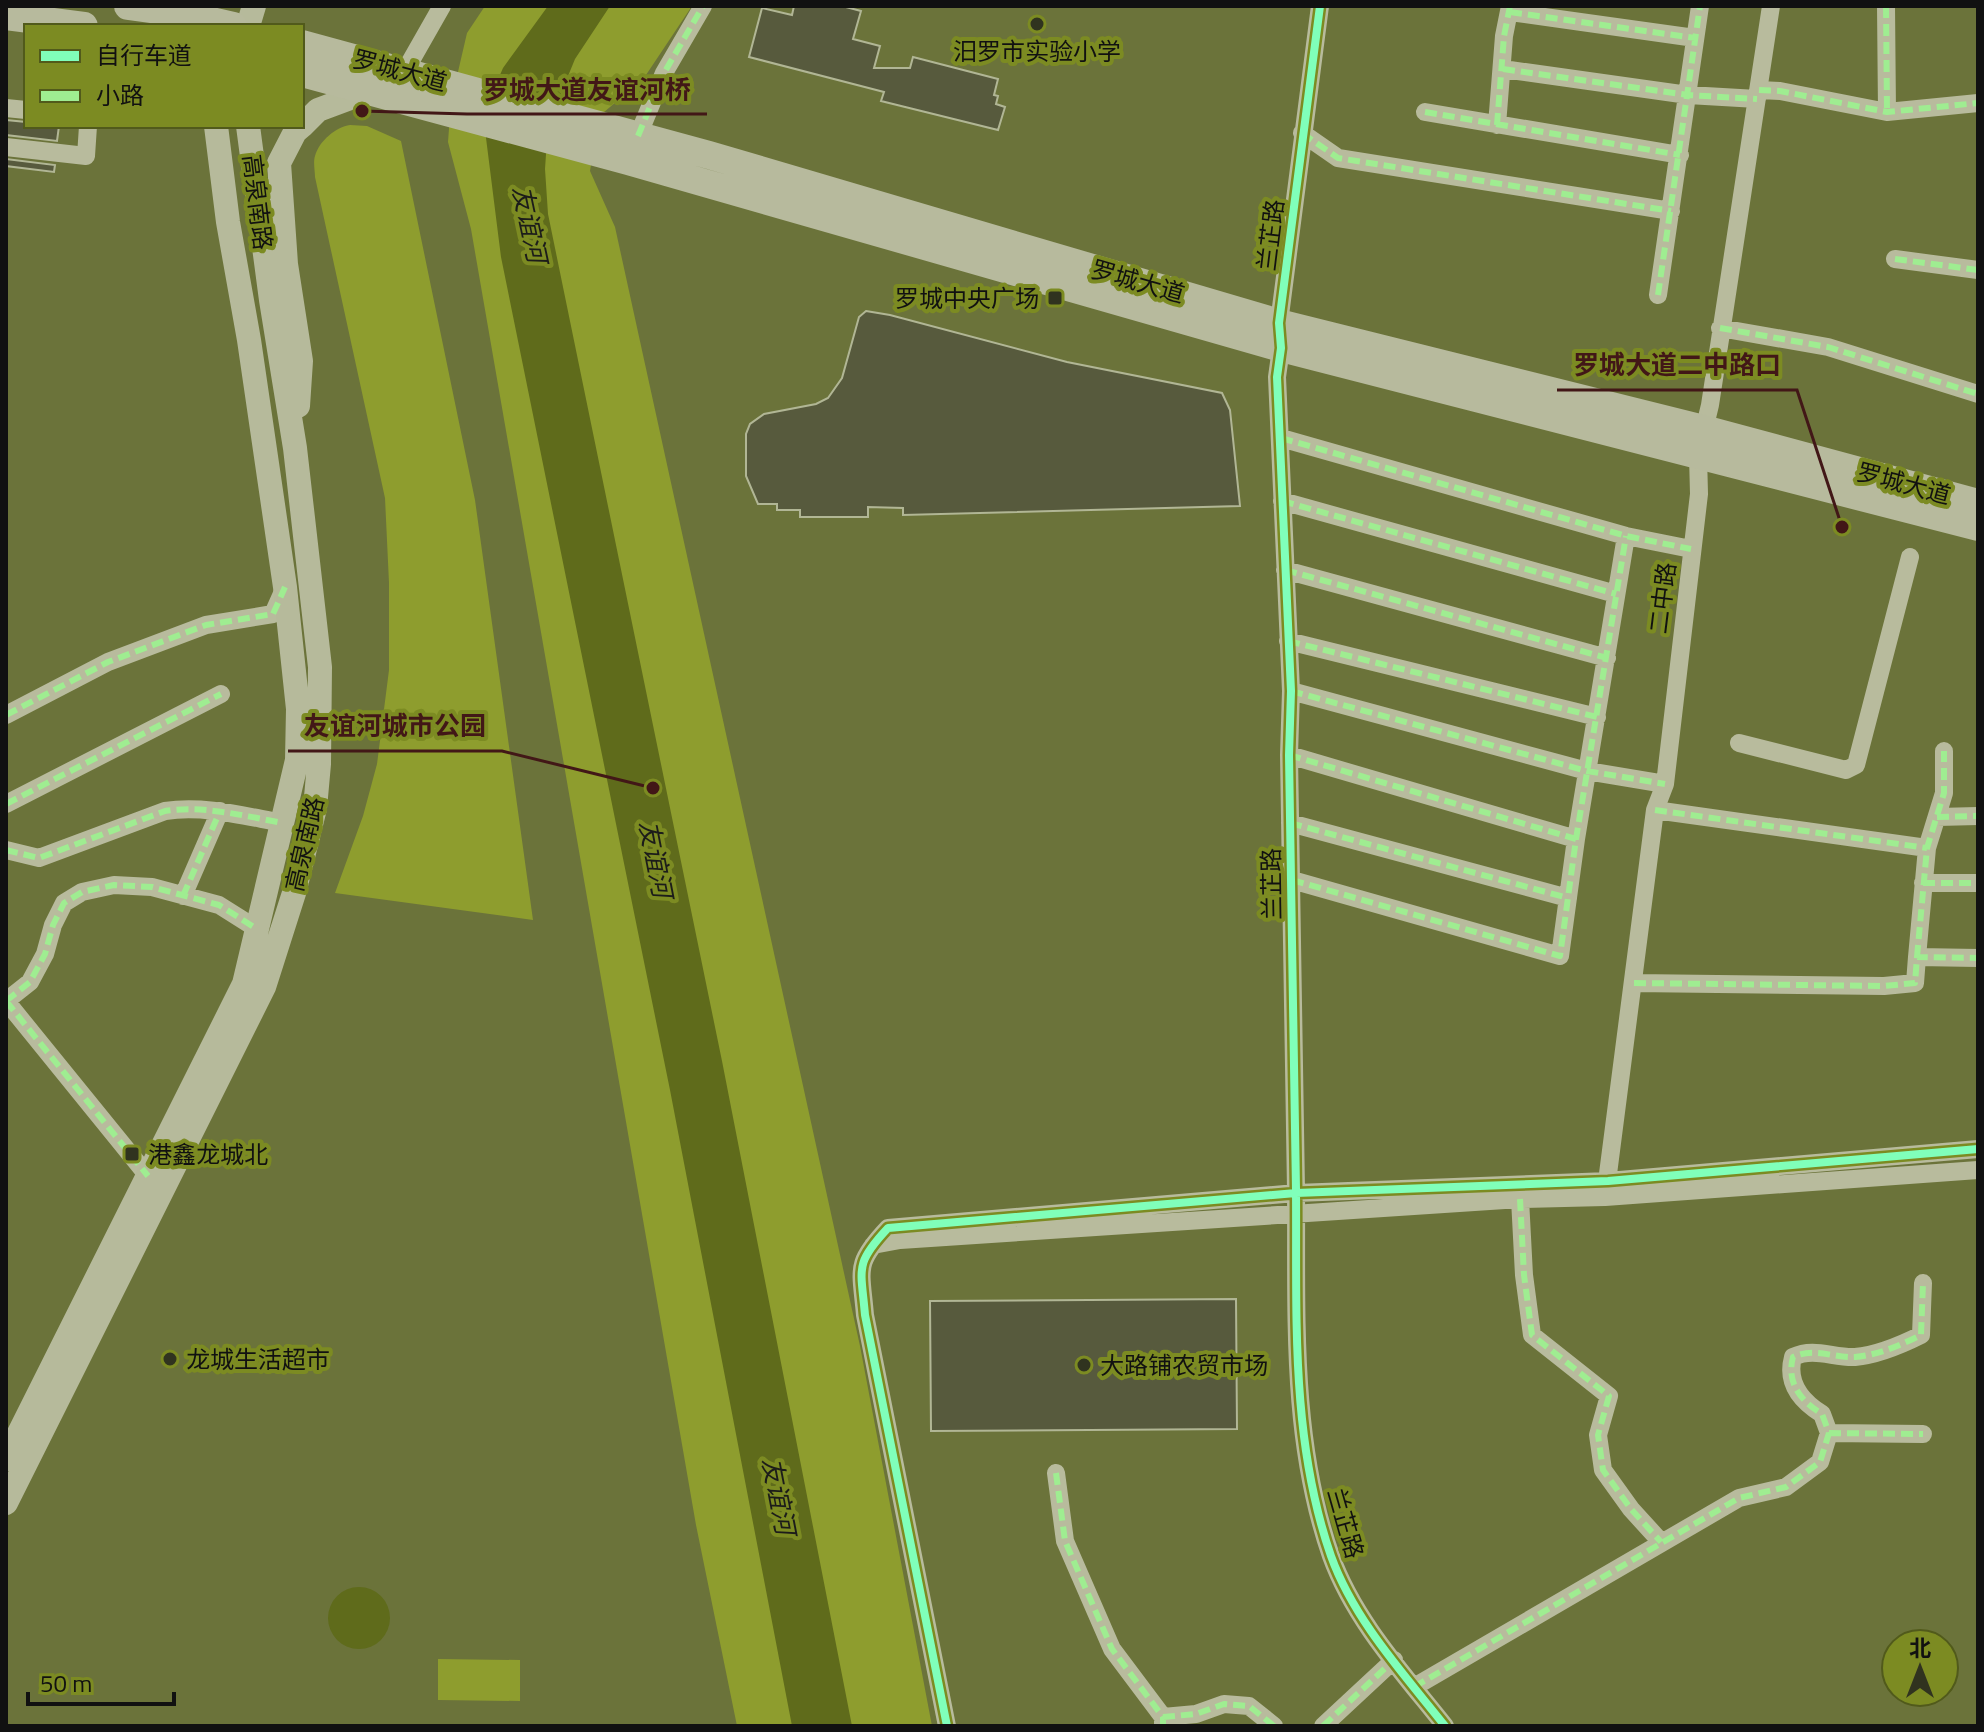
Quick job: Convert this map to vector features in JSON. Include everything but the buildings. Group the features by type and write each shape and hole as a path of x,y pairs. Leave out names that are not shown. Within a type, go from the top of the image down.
{"highway":[{"path":"128,6 219,20"},
{"path":"6,16 68,24"},
{"name":"罗城大道","path":"304,45 467,88 633,144 1280,336 1701,442 1978,503"},
{"name":"罗城大道","path":"304,74 457,115 633,144"},
{"name":"罗城大道","path":"1701,442 1978,527"}],"main road":[{"path":"304,124 318,110 369,91"},
{"name":"高泉南路","path":"6,1459 244,984 297,760 298,709 285,587 216,128"},
{"name":"高泉南路","path":"6,1503 264,987 294,893 315,808 320,667 295,448 248,128"},
{"path":"295,448 301,361 286,264 279,163 300,128"}],"street":[{"path":"405,71 442,6"},
{"path":"633,144 664,73 703,6"},
{"name":"兰芷路","path":"1320,6 1302,133 1277,377 1291,691 1289,755 1297,1371 1317,1504 1332,1557 1357,1611 1445,1726"},
{"path":"1658,295 1700,6"},
{"name":"二中路","path":"1607,1189 1655,810 1665,784 1699,494 1701,442 1771,6"},
{"path":"1886,6 1887,112"},
{"path":"1497,125 1504,36 1510,9 1695,38"},
{"path":"1503,69 1688,95 1780,91 1887,112 1978,103"},
{"path":"1425,112 1680,155"},
{"path":"6,147 86,156 88,128"},
{"path":"1302,133 1338,158 1671,211"},
{"path":"1895,259 1978,270"},
{"path":"1720,328 1828,347 1978,394"},
{"path":"1281,438 1626,536 1691,549"},
{"path":"1282,501 1616,594"},
{"path":"1292,880 1560,956 1626,536"},
{"path":"1739,743 1846,770 1856,765 1910,557"},
{"path":"1285,570 1607,658"},
{"path":"6,715 108,662 206,625 273,614 285,587"},
{"path":"1288,641 1597,717"},
{"path":"1291,691 1587,771 1665,784"},
{"path":"6,804 221,694"},
{"path":"1634,983 1915,983 1927,848 1944,793 1944,751"},
{"path":"1289,755 1576,839"},
{"path":"6,850 39,858 165,811 183,809 220,811 283,823"},
{"path":"1655,810 1927,848"},
{"path":"183,896 220,811"},
{"path":"1937,817 1978,816"},
{"path":"1290,823 1568,898"},
{"path":"1923,883 1978,883"},
{"path":"148,1176 6,1001 30,982 45,954 53,925 64,903 82,892 114,885 152,887 219,905 257,929"},
{"path":"1917,957 1978,958"},
{"path":"873,1245 900,1240 1520,1199 1978,1149"},
{"path":"947,1726 865,1315 860,1265 888,1228 1296,1193 1607,1189 1978,1170"},
{"path":"1520,1199 1524,1275 1532,1335 1609,1396 1598,1435 1603,1470 1631,1509 1661,1542"},
{"path":"1414,1687 1739,1498 1786,1487 1820,1462 1829,1433 1822,1414 1808,1405 1795,1388 1790,1369 1793,1357 1805,1351 1855,1357 1900,1346 1921,1335 1923,1283"},
{"path":"1829,1433 1923,1434"},
{"path":"1056,1473 1065,1541 1112,1649 1163,1722 1224,1704 1249,1706 1274,1726"},
{"path":"1323,1726 1394,1660"}],"shaded area":[{"path":"485,6 692,6 644,78 603,113 590,171 615,227 860,1346 932,1726 737,1726 696,1525 471,229 448,142 451,102 467,33"},
{"path":"350,125 367,126 401,141 475,500 533,920 335,893 363,816 377,764 389,670 385,498 315,177 314,158 320,145 334,132"},
{"path":"438,1659 520,1660 520,1701 438,1700"}],"water":[{"name":"友谊河","path":"548,6 610,6 575,59 548,125 545,169 548,214 722,1061 852,1726 792,1726 670,1090 501,257 483,114 503,68"},
{"path":"359,1587 381,1596 390,1618 381,1640 359,1649 337,1640 328,1618 337,1596"}],"marked path":[{"path":"638,136 664,73 703,6"},
{"path":"1497,125 1504,36 1510,6"},
{"path":"1658,295 1700,6"},
{"path":"1886,6 1887,112"},
{"path":"1510,12 1695,38"},
{"path":"1503,69 1688,95 1757,99"},
{"path":"1759,90 1780,91 1887,112 1978,103"},
{"path":"1425,112 1680,155"},
{"path":"1302,133 1338,158 1671,211"},
{"path":"1895,259 1978,270"},
{"path":"1720,328 1828,347 1978,394"},
{"path":"1281,438 1626,536 1691,549"},
{"path":"1282,501 1616,594"},
{"path":"1292,880 1560,956 1626,536"},
{"path":"1285,570 1607,658"},
{"path":"6,715 108,662 206,625 273,614 285,587"},
{"path":"1288,641 1597,717"},
{"path":"1291,691 1587,771 1665,784"},
{"path":"6,804 221,694"},
{"path":"1917,957 1927,848 1944,793 1944,751"},
{"path":"1289,755 1576,839"},
{"path":"6,850 39,858 165,811 194,809 224,812 283,823"},
{"path":"1655,810 1927,848"},
{"path":"183,896 220,811"},
{"path":"1937,817 1978,816"},
{"path":"1290,823 1568,898"},
{"path":"1923,883 1978,883"},
{"path":"6,1001 30,982 45,954 53,925 64,903 82,892 114,885 152,887 219,905 257,929"},
{"path":"1634,983 1884,986 1915,983 1917,957 1978,958"},
{"path":"6,1001 148,1176"},
{"path":"1520,1199 1524,1275 1532,1335 1609,1396 1598,1435 1603,1470 1631,1509 1661,1542"},
{"path":"1414,1687 1739,1498 1786,1487 1820,1462 1829,1433 1822,1414 1797,1390 1792,1375 1793,1357 1808,1353 1864,1356 1921,1335 1923,1283"},
{"path":"1829,1433 1923,1434"},
{"path":"1056,1473 1065,1541 1112,1649 1163,1717 1163,1726"},
{"path":"1323,1726 1394,1660"},
{"path":"1163,1717 1196,1714 1224,1704 1249,1706 1274,1726"}],"cycle path":[{"path":"1320,6 1279,323 1281,348 1277,377 1291,691 1289,755 1298,1375 1308,1466 1331,1556 1341,1580 1366,1624 1445,1726"},
{"path":"947,1726 865,1315 862,1267 870,1250 888,1228 1296,1193 1608,1181 1978,1149"}],"place":[{"name":"汨罗市实验小学","path":"1037,24"},
{"name":"罗城大道友谊河桥","path":"362,111"},
{"name":"罗城中央广场","path":"1055,298"},
{"name":"罗城大道二中路口","path":"1842,527"},
{"name":"友谊河城市公园","path":"653,788"},
{"name":"港鑫龙城北","path":"132,1154"},
{"name":"龙城生活超市","path":"170,1359"},
{"name":"大路铺农贸市场","path":"1084,1365"}]}
